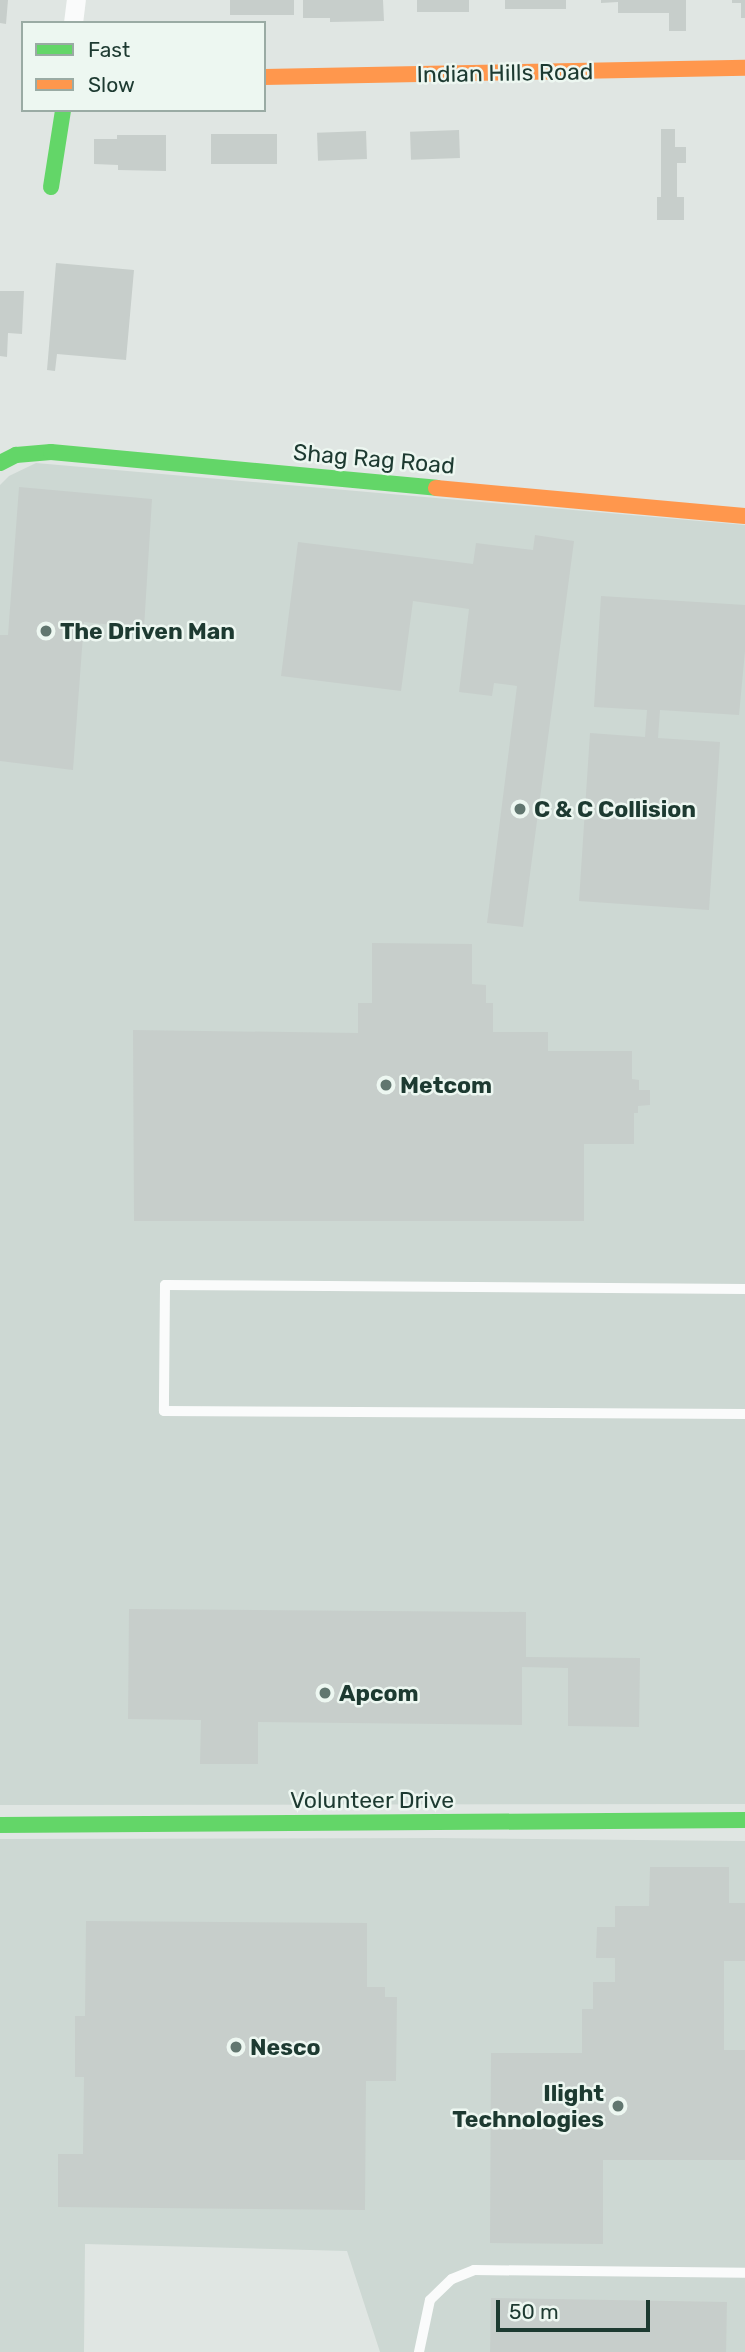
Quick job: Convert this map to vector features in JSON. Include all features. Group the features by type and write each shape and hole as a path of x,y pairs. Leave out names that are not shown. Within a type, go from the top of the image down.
{"street":[{"path":"73,21 76,0"},
{"name":"Indian Hills Road","path":"266,77 745,68"},
{"path":"51,187 63,112"},
{"name":"Shag Rag Road","path":"0,463 16,455 51,452 745,516"},
{"name":"Volunteer Drive","path":"0,1825 745,1820"}],"lane":[{"path":"745,1289 165,1285 164,1397 164,1411 745,1414"},
{"path":"419,2352 430,2300 452,2279 474,2270 745,2273"}],"shaded area":[{"path":"36,463 745,525 745,1804 0,1805 0,485 9,476"},
{"path":"439,1838 745,1841 745,2352 380,2352 347,2251 85,2244 84,2352 0,2352 0,1839"}],"building":[{"path":"0,0 8,0 6,24 0,23"},
{"path":"230,0 294,0 294,15 230,15"},
{"path":"303,0 383,0 384,21 330,22 330,18 303,18"},
{"path":"417,0 469,0 469,12 417,12"},
{"path":"505,0 566,0 566,9 505,9"},
{"path":"601,0 686,0 686,31 669,31 669,13 618,13 618,2 601,3"},
{"path":"732,0 745,0 745,18 741,18 741,3 732,3"},
{"path":"661,129 675,129 675,147 686,147 686,163 677,163 677,197 684,197 684,220 657,220 657,197 661,197"},
{"path":"459,130 460,158 411,160 410,132"},
{"path":"366,131 367,159 318,161 317,133"},
{"path":"211,134 277,134 277,164 211,164"},
{"path":"117,135 166,135 166,171 118,170 118,165 94,164 94,139 117,139"},
{"path":"56,263 134,270 126,360 57,354 55,371 47,370"},
{"path":"0,291 24,291 22,334 8,333 7,357 0,356"},
{"name":"The Driven Man","path":"19,487 152,499 144,628 84,622 73,770 0,761 0,635 8,635"},
{"name":"C & C Collision","path":"535,535 574,541 523,927 487,923 517,686 494,683 492,696 459,692 469,609 413,601 401,691 281,676 298,542 473,564 476,543 533,550"},
{"path":"601,596 745,605 745,651 739,715 660,710 658,738 720,742 709,910 579,901 590,733 645,737 647,710 594,707"},
{"name":"Metcom","path":"372,943 472,944 472,984 486,985 486,1003 493,1003 493,1032 548,1032 548,1051 632,1051 632,1079 639,1080 639,1090 650,1090 650,1105 638,1106 638,1113 634,1113 634,1144 584,1144 584,1221 134,1221 133,1030 358,1033 358,1003 372,1003"},
{"name":"Apcom","path":"129,1609 526,1612 526,1657 640,1658 639,1727 568,1726 568,1668 522,1667 522,1725 258,1722 258,1764 200,1764 201,1720 128,1719"},
{"name":"Ilight Technologies","path":"650,1867 729,1867 729,1903 745,1903 745,1961 724,1961 724,2050 745,2050 745,2160 603,2160 603,2244 490,2243 491,2053 582,2053 582,2009 593,2009 593,1982 615,1982 615,1958 596,1958 597,1927 615,1927 615,1906 649,1906"},
{"name":"Nesco","path":"86,1921 367,1923 367,1987 385,1987 385,1997 397,1997 396,2081 366,2081 365,2210 58,2207 58,2154 83,2154 84,2077 75,2077 75,2016 85,2016"},
{"path":"491,2298 727,2302 726,2352 490,2352"}],"traffic: fast":[{"path":"51,187 63,112"},
{"path":"0,463 16,455 51,452 436,488"},
{"path":"0,1825 745,1820"}],"traffic: slow":[{"path":"266,77 745,68"},
{"path":"436,488 745,516"}],"place":[{"name":"The Driven Man","path":"46,631"},
{"name":"C & C Collision","path":"520,809"},
{"name":"Metcom","path":"386,1085"},
{"name":"Apcom","path":"325,1693"},
{"name":"Nesco","path":"236,2047"},
{"name":"Ilight Technologies","path":"618,2106"}]}
